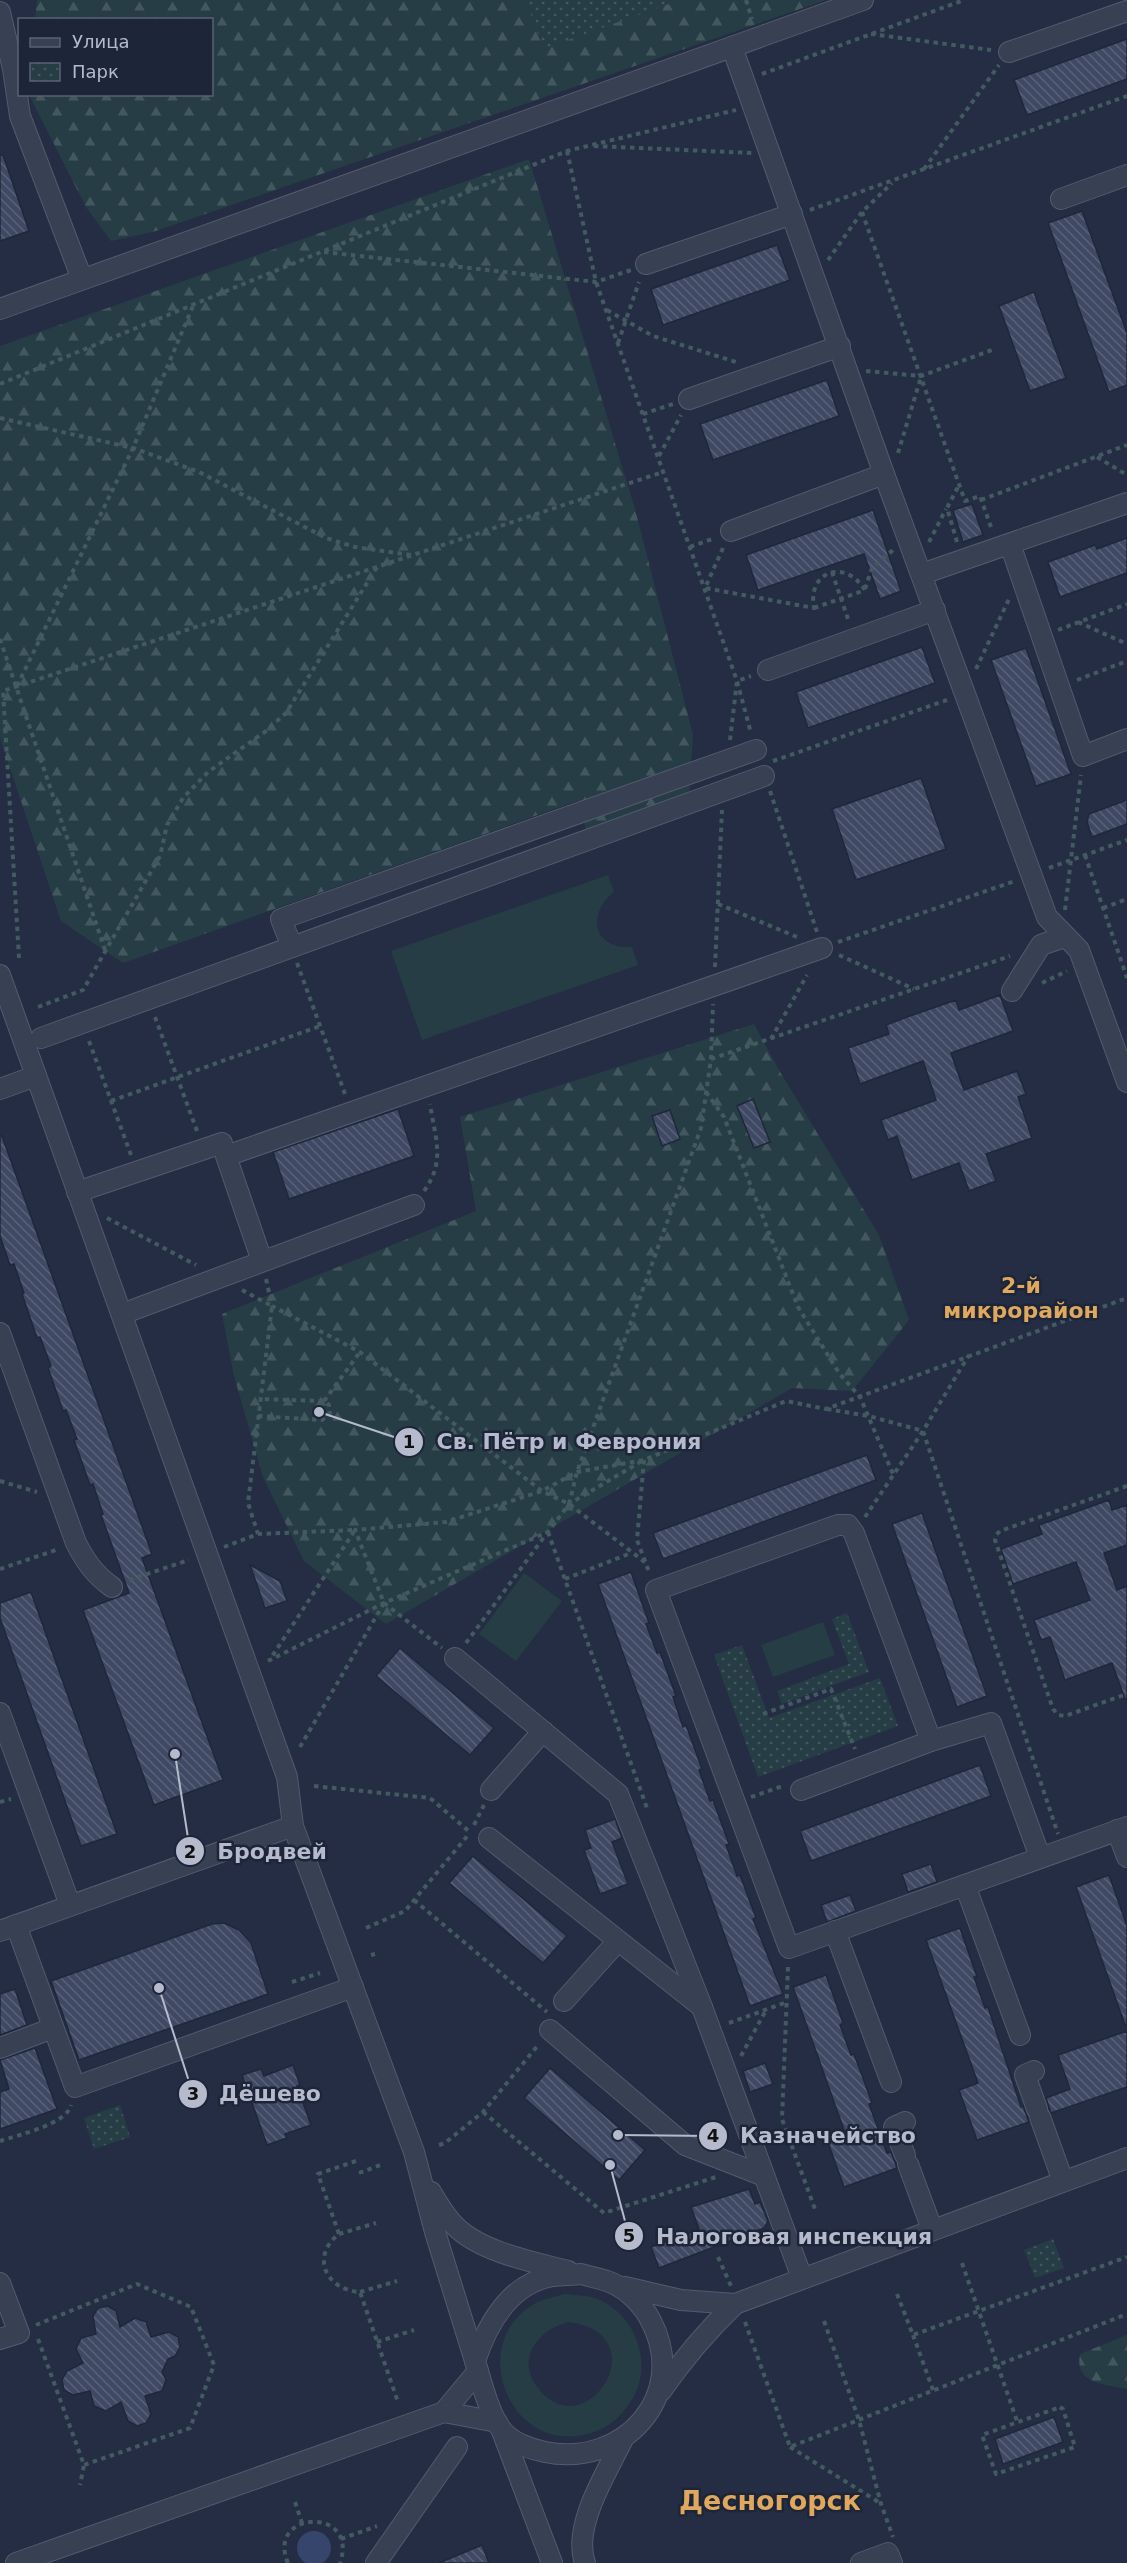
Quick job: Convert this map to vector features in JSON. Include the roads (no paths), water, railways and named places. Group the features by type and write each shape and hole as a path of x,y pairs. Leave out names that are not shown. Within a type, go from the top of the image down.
{"street":[{"path":"0,309 863,0"},
{"path":"1009,52 1127,11"},
{"path":"0,12 20,116 82,279"},
{"path":"732,47 884,474 1047,917 1079,950 1121,1046 1127,1082"},
{"path":"1061,199 1127,175"},
{"path":"646,264 792,214"},
{"path":"690,399 840,346"},
{"path":"732,531 884,474"},
{"path":"922,574 1127,503"},
{"path":"1004,546 1020,575 1083,756 1127,739"},
{"path":"768,670 935,610"},
{"path":"292,947 281,919 756,750"},
{"path":"41,1038 764,776"},
{"path":"1012,991 1041,945 1064,937"},
{"path":"80,1198 137,1171 351,1112 822,948"},
{"path":"0,975 287,1776 293,1826 421,2174 435,2232 476,2366 552,2563"},
{"path":"0,1089 36,1076"},
{"path":"217,1149 262,1261"},
{"path":"122,1314 414,1205"},
{"path":"0,1333 76,1543 87,1564 111,1587"},
{"path":"931,1741 854,1533 848,1525 838,1525 656,1590 789,1948 1122,1828 1127,1857"},
{"path":"455,1658 618,1794 702,2007 802,2278"},
{"path":"0,1713 70,1905"},
{"path":"801,1790 931,1741 991,1723 1040,1857"},
{"path":"491,1790 543,1731"},
{"path":"293,1826 8,1928 53,2028 75,2087 352,1987"},
{"path":"480,1835 702,2007"},
{"path":"965,1885 1020,2035"},
{"path":"835,1931 891,2082"},
{"path":"564,2001 616,1942"},
{"path":"0,2048 53,2028"},
{"path":"550,2030 685,2145 764,2176"},
{"path":"1034,2071 1025,2075 1064,2181"},
{"path":"905,2122 894,2127 932,2229"},
{"path":"421,2174 444,2215 475,2242 528,2261 648,2294 681,2300 734,2297 802,2278 1127,2158"},
{"path":"444,2412 476,2366 484,2333 500,2309 523,2288 551,2276 581,2274"},
{"path":"0,2283 26,2330 0,2339"},
{"path":"612,2283 638,2302 655,2329 662,2359 658,2390 652,2403"},
{"path":"16,2563 444,2412 499,2427 518,2443 535,2450 568,2455 587,2454 623,2439 640,2423 681,2362 734,2297"},
{"path":"585,2563 583,2531 592,2503 623,2439"},
{"path":"376,2563 457,2447"},
{"path":"861,2563 888,2553 892,2563"}],"water":[{"path":"308,2532 320,2532 330,2542 330,2554 320,2564 308,2564 298,2554 298,2542"}],"place":[{"name":"Св. Пётр и Феврония","path":"319,1412"},
{"name":"Бродвей","path":"175,1754"},
{"name":"Дёшево","path":"159,1988"},
{"name":"Казначейство","path":"618,2135"},
{"name":"Налоговая инспекция","path":"610,2165"}],"district":[{"name":"2-й микрорайон","path":"1021,1298"},
{"name":"Десногорск","path":"770,2500"}]}
